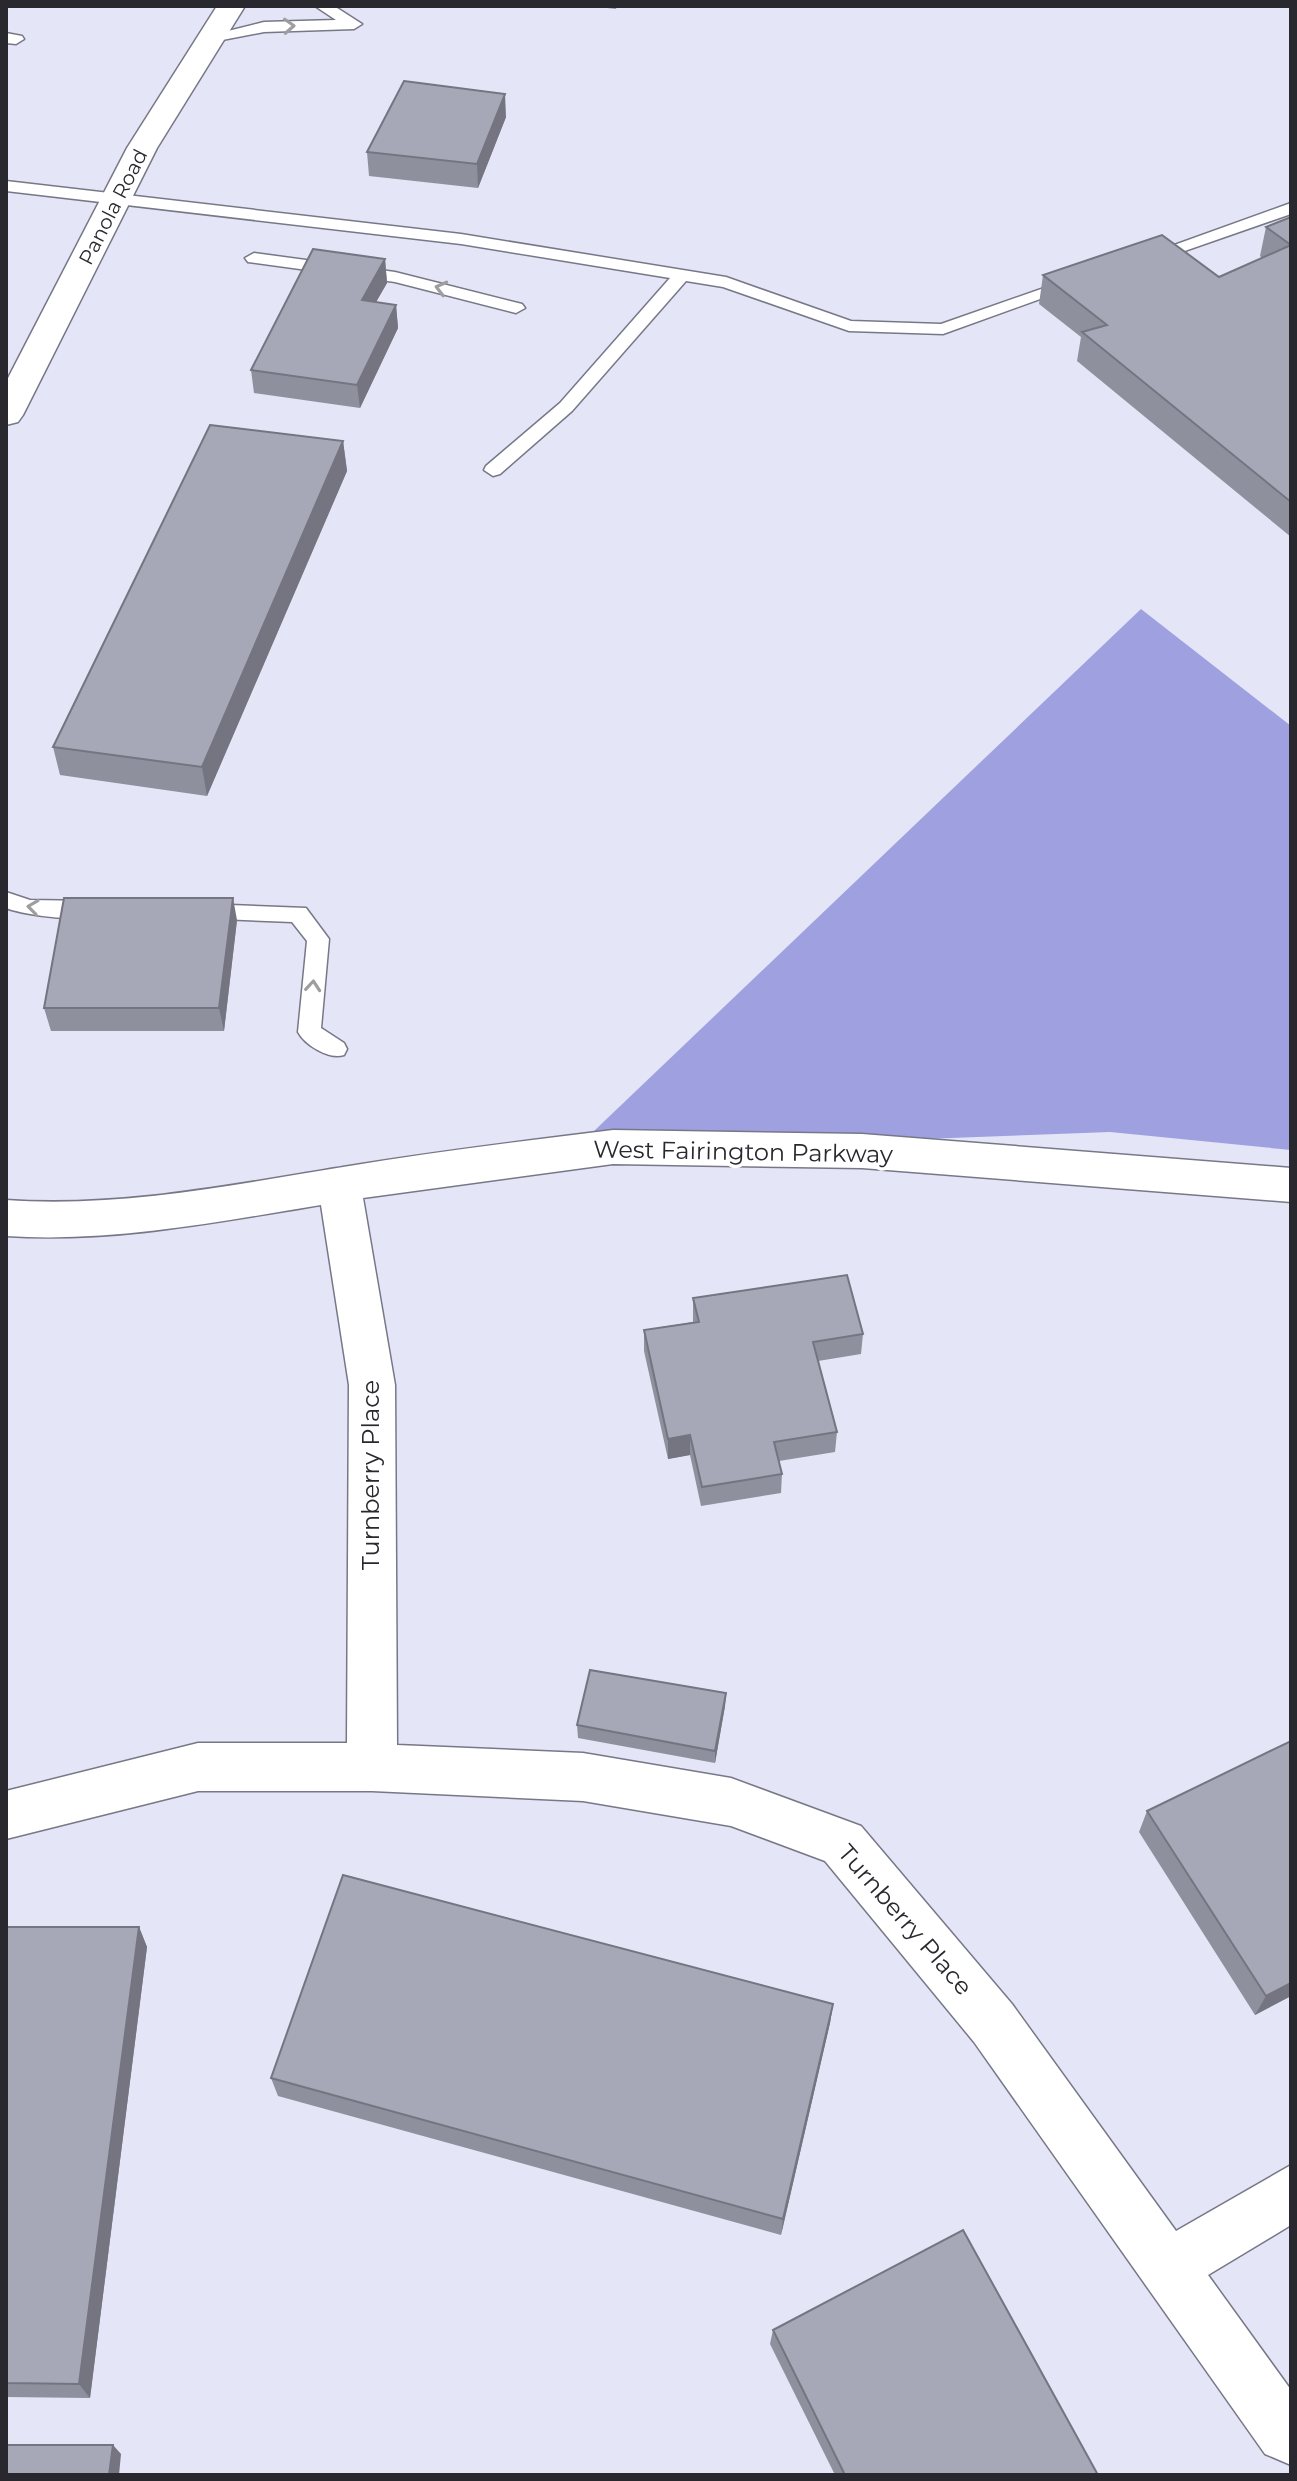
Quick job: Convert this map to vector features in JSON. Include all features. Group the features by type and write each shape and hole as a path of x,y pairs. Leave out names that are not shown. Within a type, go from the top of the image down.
{"street":[{"name":"Panola Road","path":"6,415 142,148 231,6"},
{"name":"West Fairington Parkway","path":"6,1218 63,1222 211,1206 447,1167 613,1147 862,1151 1291,1185"},
{"name":"Turnberry Place","path":"339,1185 372,1385 372,1767"},
{"name":"Turnberry Place","path":"6,1815 198,1767 372,1767 583,1777 731,1802 843,1843 993,2023 1286,2433 1291,2435"},
{"path":"1167,2268 1291,2193"}],"lane":[{"path":"212,37 264,27 354,24 323,6"},
{"path":"6,186 461,239 726,282 849,326 943,329 1093,277"},
{"path":"1135,263 1291,208"},
{"path":"254,258 395,277 516,308"},
{"path":"493,470 566,407 682,275"},
{"path":"6,900 29,908 108,910"},
{"path":"187,912 298,914 318,939 309,1032 336,1049"}],"shaded area":[{"path":"1141,609 1291,726 1291,1150 1110,1132 572,1152"}],"building":[{"path":"404,81 505,94 477,164 367,152"},
{"path":"1291,217 1291,245 1266,227"},
{"path":"1162,235 1219,277 1291,245 1291,502 1082,332 1107,325 1043,275"},
{"path":"313,249 385,259 362,300 396,305 357,385 251,370"},
{"path":"210,425 343,441 202,767 53,747"},
{"path":"64,898 233,898 219,1008 44,1008"},
{"path":"847,1275 863,1334 813,1342 837,1432 774,1442 782,1474 702,1487 690,1435 668,1439 644,1330 699,1322 693,1298"},
{"path":"590,1670 726,1693 715,1751 577,1725"},
{"path":"1291,1741 1291,1983 1266,1996 1147,1811"},
{"path":"343,1875 833,2004 783,2219 271,2078"},
{"path":"6,1927 139,1927 79,2384 6,2383"},
{"path":"963,2230 1098,2475 845,2475 773,2330"},
{"path":"6,2445 113,2445 109,2475 6,2475"}]}
